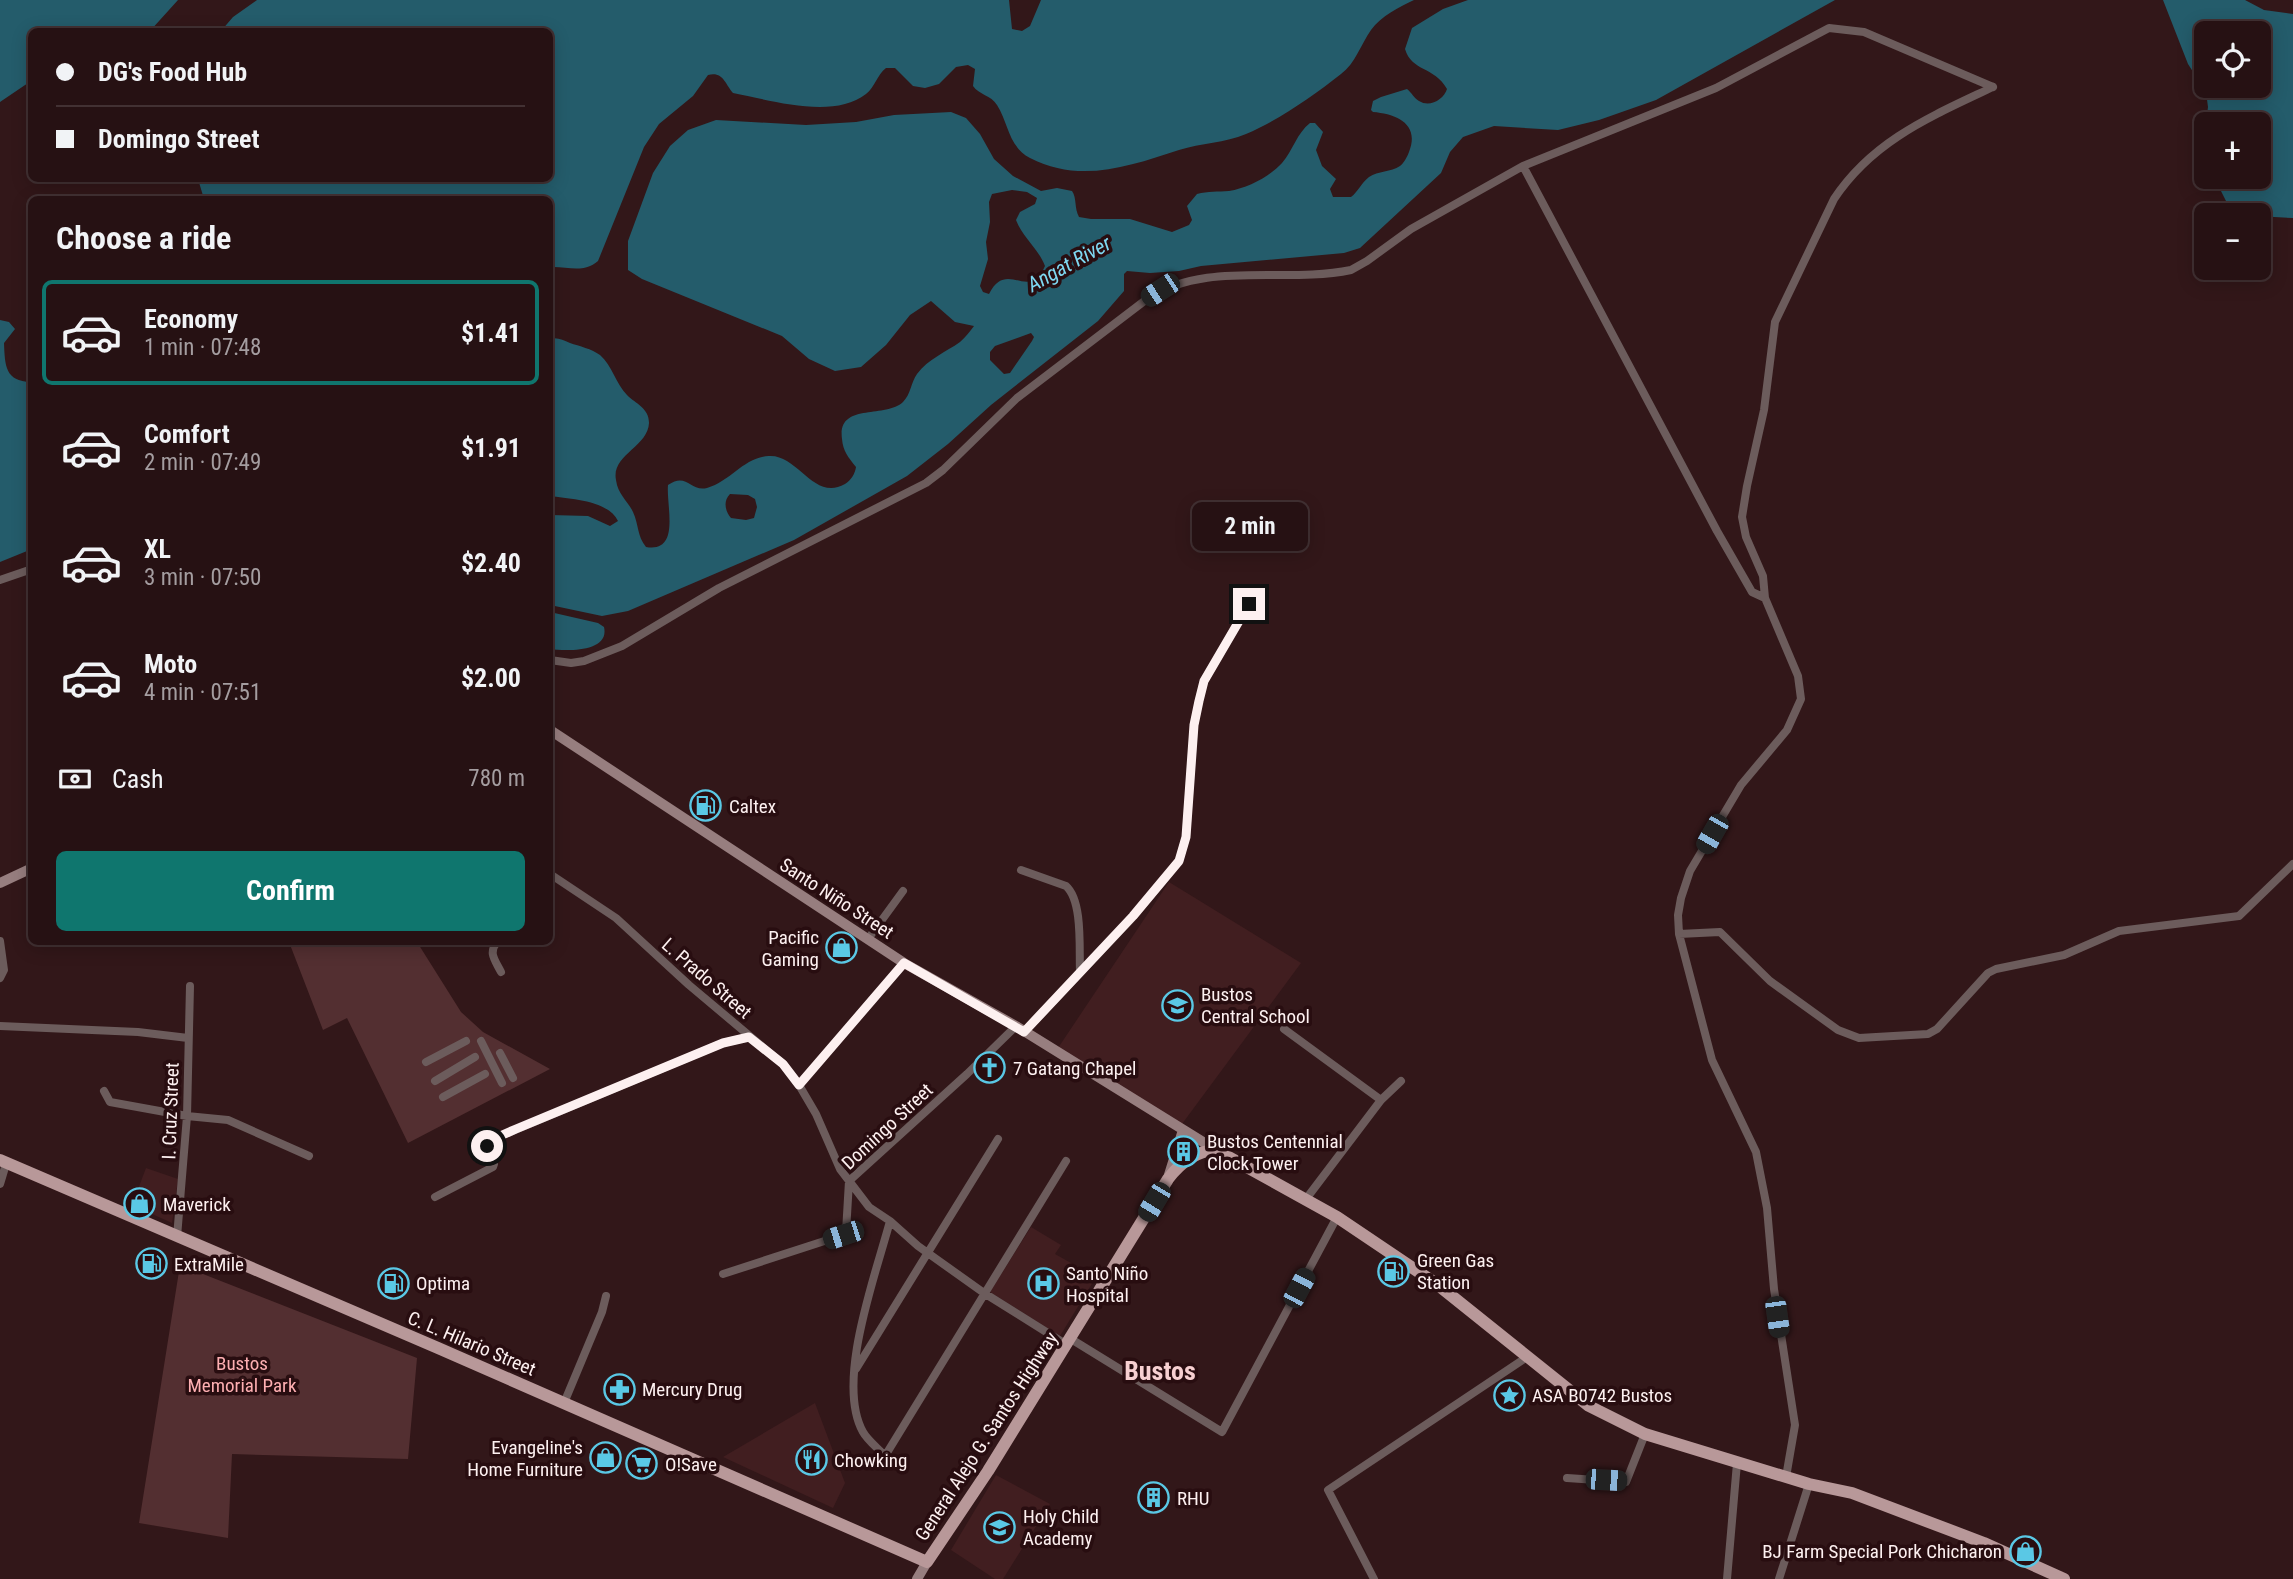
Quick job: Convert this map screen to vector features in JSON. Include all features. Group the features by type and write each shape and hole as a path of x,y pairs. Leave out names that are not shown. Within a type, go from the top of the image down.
{"main road":[{"name":"General Alejo G. Santos Highway","path":"927,1562 988,1471 1168,1179 1188,1159 1206,1150 1216,1150"},
{"path":"1216,1150 1337,1217 1438,1286 1589,1406 1646,1434 1809,1484 1852,1493 1984,1543 2064,1579"},
{"name":"C. L. Hilario Street","path":"3,1162 927,1562"}],"street":[{"path":"553,660 571,663 584,661 622,646 719,588 926,483 943,470 1017,398 1160,290 1214,277 1351,270 1411,229 1523,166 1716,88 1829,28 1864,32 1993,87 1915,124 1874,153 1842,187 1775,322 1764,410 1746,486 1742,517 1746,537 1763,576 1765,598 1798,676 1801,699 1787,730 1741,785 1690,871 1681,898 1679,934 1712,1060 1756,1152 1767,1208 1774,1289 1794,1425 1786,1476"},
{"path":"1523,166 1717,531 1752,592 1765,598"},
{"path":"0,580 28,570"},
{"name":"Domingo Street","path":"723,1275 843,1235 846,1232 849,1181 1020,1029 1080,971 1164,882 1184,850 1194,725 1204,681 1249,604"},
{"name":"Santo Niño Street","path":"553,732 904,963 1020,1029 1216,1150"},
{"path":"1679,934 1720,932 1770,981 1838,1030 1859,1038 1928,1034 1937,1029 1988,973 1996,969 2064,955 2119,932 2239,916 2293,864"},
{"path":"0,883 28,870"},
{"path":"1021,870 1066,886 1071,891 1077,912 1080,971"},
{"name":"L. Prado Street","path":"553,878 616,918 783,1064 816,1114 840,1169 869,1207 984,1293 1222,1432 1337,1217"},
{"path":"868,939 902,891"},
{"path":"0,941 4,971 0,978"},
{"path":"495,945 492,955 501,972"},
{"path":"799,1085 904,963"},
{"name":"I. Cruz Street","path":"177,1237 187,1116 190,986"},
{"path":"0,1026 138,1032 188,1038"},
{"path":"1284,1029 1381,1100"},
{"path":"435,1197 493,1167 487,1146 491,1140 723,1043 749,1037"},
{"path":"426,1062 466,1041"},
{"path":"481,1041 502,1083"},
{"path":"500,1053 513,1077"},
{"path":"435,1080 475,1057"},
{"path":"443,1097 485,1074"},
{"path":"1306,1199 1381,1100 1401,1081"},
{"path":"104,1091 110,1102 187,1116 228,1120 309,1156"},
{"path":"1168,1179 1183,1130"},
{"path":"853,1374 998,1139"},
{"path":"890,1221 860,1328 853,1374 856,1409 863,1432 885,1456 1066,1161"},
{"path":"0,1184 3,1162"},
{"path":"564,1403 602,1312 606,1296"},
{"path":"1374,1579 1328,1490 1527,1357"},
{"path":"1567,1478 1626,1482 1646,1434"},
{"path":"1727,1579 1737,1463"},
{"path":"1779,1579 1809,1484"},
{"name":"General Alejo G. Santos Highway","path":"917,1579 927,1562"}],"shaded area":[{"name":"Bustos Central School","path":"1169,882 1301,963 1182,1124 1058,1048"},
{"path":"146,1168 178,1179 172,1223 132,1205"},
{"name":"Santo Niño Hospital","path":"1031,1227 1061,1245 1055,1254 1096,1277 1060,1336 990,1292"},
{"path":"815,1403 845,1483 833,1508 723,1457"},
{"name":"Holy Child Academy","path":"996,1475 1050,1504 1003,1579 995,1579 951,1550"}],"green space":[{"path":"290,945 419,945 461,1012 483,1032 550,1069 408,1143 347,1018 323,1030"},
{"name":"Bustos Memorial Park","path":"180,1265 417,1358 408,1459 232,1454 228,1538 139,1523"}],"water":[{"path":"0,0 178,0 153,28 28,28 28,83 0,102"},
{"path":"257,0 1009,0 1012,29 1022,31 1030,26 1041,0 1414,0 1391,12 1375,25 1358,54 1341,74 1271,122 1238,137 1105,170 1067,170 1049,166 1023,153 1013,141 997,105 973,86 975,69 968,65 956,67 939,84 925,88 913,86 895,68 886,68 866,94 852,102 819,107 733,93 723,79 717,75 708,75 693,96 659,124 644,147 598,261 587,267 575,268 553,267 553,196 203,196 199,182 553,182 553,28 224,28 233,17"},
{"name":"Angat River","path":"1468,0 1835,0 1656,100 1599,120 1558,130 1494,126 1463,137 1450,152 1441,173 1360,248 1344,253 1201,266 1179,271 1127,271 1124,274 1124,291 1098,321 991,405 907,476 794,540 628,611 602,616 553,606 553,515 588,516 610,526 618,521 613,514 597,505 553,496 553,338 600,355 623,391 647,414 647,431 643,439 619,464 616,480 621,494 633,512 643,543 646,547 657,547 664,543 668,536 668,485 674,482 684,481 696,487 707,488 716,485 752,460 769,456 789,462 824,487 834,488 845,484 856,467 846,454 842,439 842,427 847,420 864,413 895,407 903,402 921,369 960,342 974,326 955,322 931,301 910,315 886,345 861,367 835,371 809,359 782,336 642,279 628,270 628,241 653,173 670,146 688,130 716,120 806,125 856,122 894,115 951,112 966,118 980,134 994,159 1013,176 1041,191 1057,188 1072,191 1079,217 1130,219 1172,232 1189,225 1192,220 1187,206 1197,194 1236,190 1271,173 1282,163 1310,123 1315,123 1323,132 1316,150 1322,166 1336,179 1330,189 1333,197 1351,197 1369,177 1400,166 1412,142 1409,128 1398,118 1373,112 1373,101 1407,89 1417,100 1432,103 1443,96 1447,89 1436,76 1418,66 1408,56 1405,49 1412,28 1443,9","holes":["1012,190 1027,192 1037,198 1035,204 1020,212 1016,220 1045,266 1032,281 1003,280 996,284 989,294 983,292 980,286 988,259 986,242 992,194","1031,333 1034,337 1032,341 1010,373 1004,374 990,360 990,352 995,346","730,494 748,495 755,499 757,507 754,518 731,518 726,506"]},
{"path":"2163,0 2245,0 2264,10 2293,14 2293,218 2271,217 2271,203 2227,203 2220,189 2271,189 2271,112 2207,112 2207,98 2271,98 2271,21 2194,21 2194,73"},
{"path":"0,320 9,322 15,329 4,343 8,371 16,379 28,382 28,551 0,562"},
{"path":"553,613 598,623 604,627 604,635 594,646 553,649"}],"place":[{"name":"Caltex","path":"706,806"},
{"name":"Pacific Gaming","path":"842,948"},
{"name":"Bustos Central School","path":"1178,1005"},
{"name":"7 Gatang Chapel","path":"990,1068"},
{"name":"Bustos Centennial Clock Tower","path":"1184,1152"},
{"name":"Maverick","path":"140,1204"},
{"name":"ExtraMile","path":"151,1264"},
{"name":"Green Gas Station","path":"1394,1271"},
{"name":"Optima","path":"393,1283"},
{"name":"Santo Niño Hospital","path":"1043,1284"},
{"name":"Mercury Drug","path":"619,1389"},
{"name":"ASA B0742 Bustos","path":"1509,1395"},
{"name":"Evangeline's Home Furniture","path":"606,1458"},
{"name":"Chowking","path":"811,1460"},
{"name":"O!Save","path":"642,1464"},
{"name":"RHU","path":"1154,1498"},
{"name":"Holy Child Academy","path":"1000,1527"},
{"name":"BJ Farm Special Pork Chicharon","path":"2025,1551"}],"district":[{"name":"Bustos","path":"1160,1371"}],"route":[{"path":"487,1146 491,1140 516,1129 723,1043 749,1037 783,1064 799,1085 904,963 1024,1032 1164,882 1179,861 1186,837 1194,725 1204,681 1249,604"}]}
